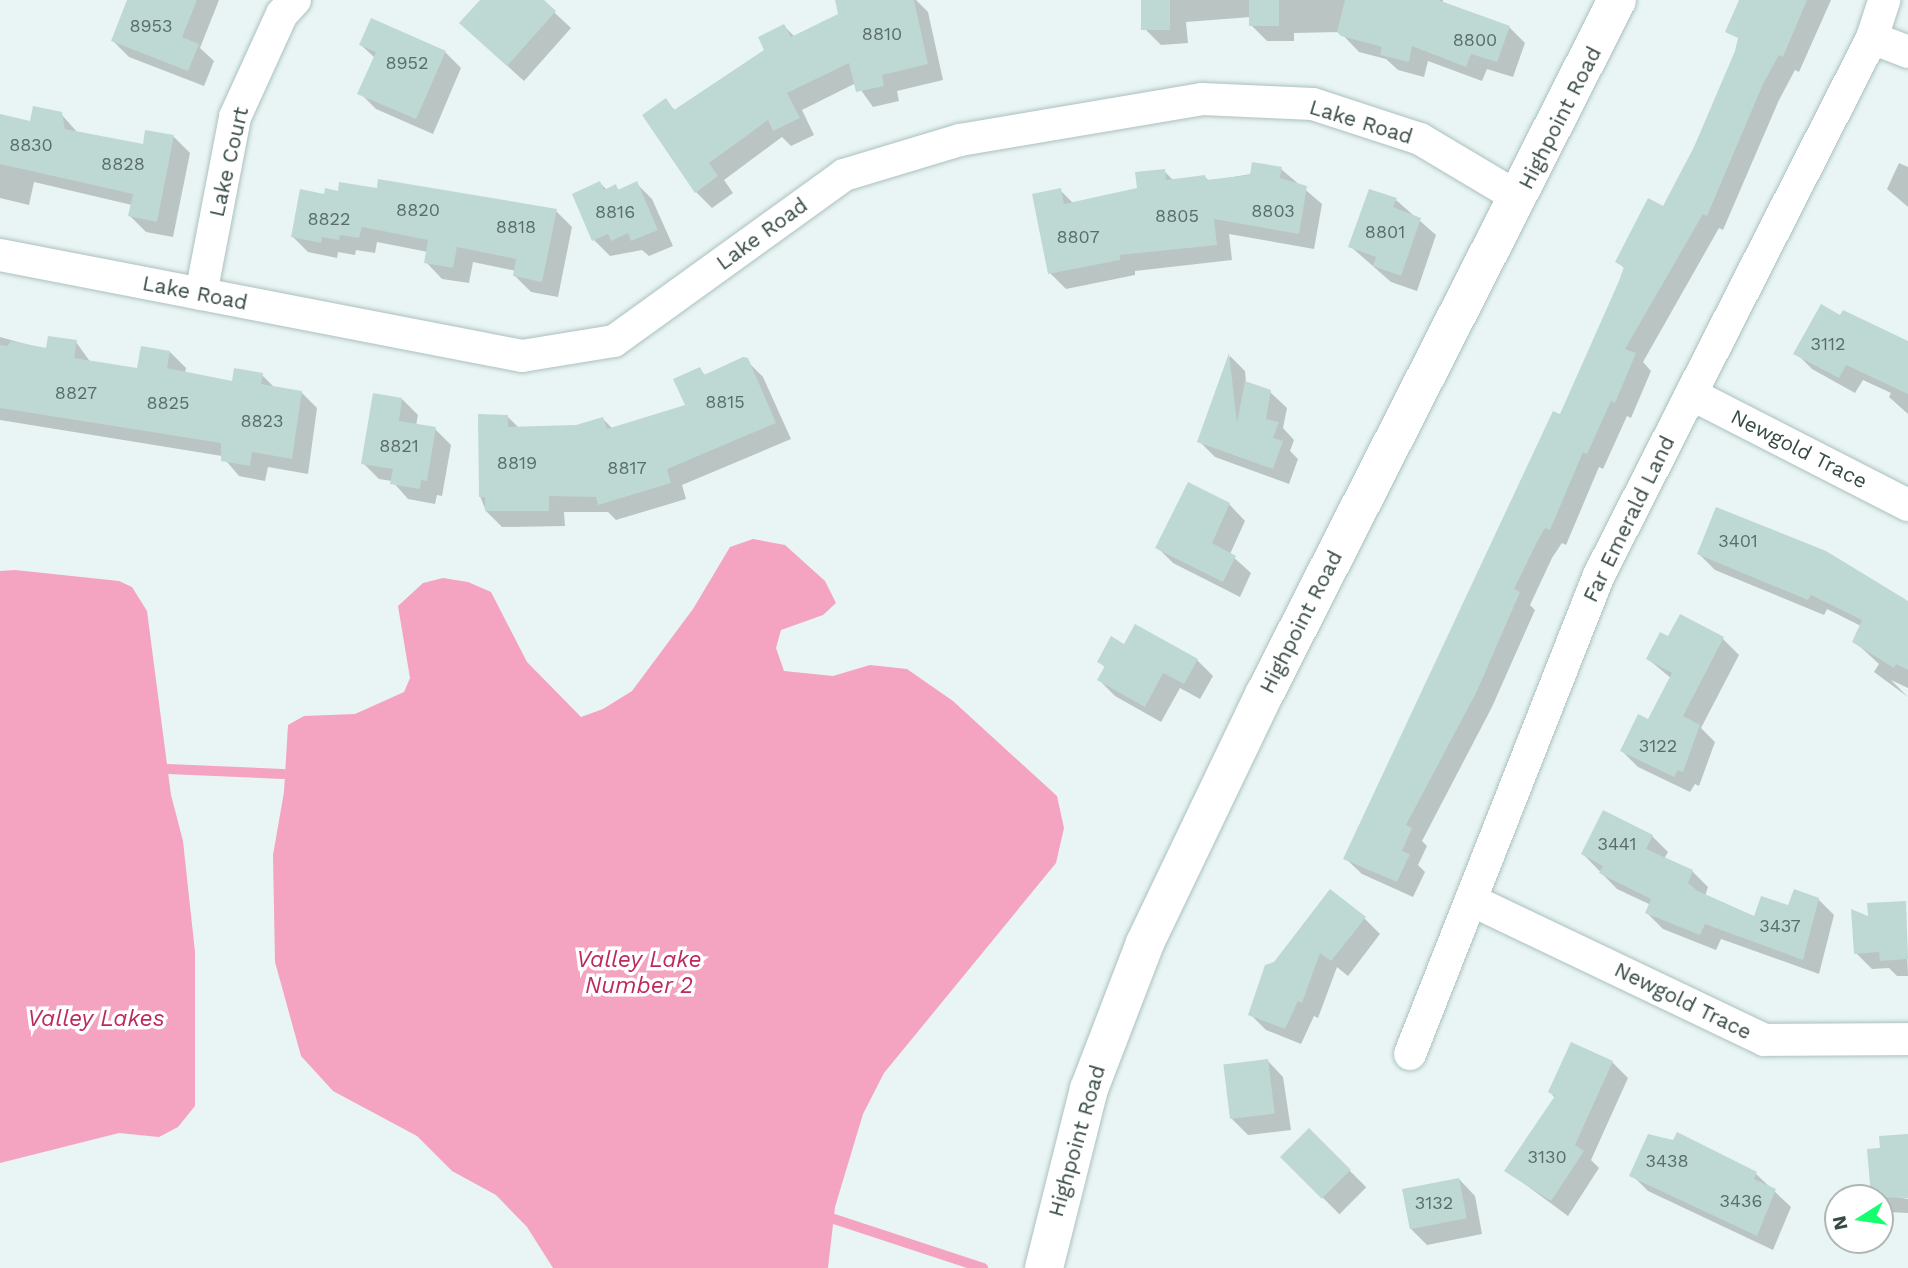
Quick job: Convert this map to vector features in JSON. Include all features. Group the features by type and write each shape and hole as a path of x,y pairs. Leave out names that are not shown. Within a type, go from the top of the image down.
{"street":[{"name":"Lake Court","path":"201,294 235,117 282,14 295,0"},
{"name":"Highpoint Road","path":"1044,1268 1089,1089 1145,943 1265,693 1519,198 1617,0"},
{"name":"Far Emerald Land","path":"1410,1054 1599,575 1872,38 1884,0"},
{"path":"1872,38 1908,52"},
{"name":"Lake Road","path":"0,256 522,356 614,341 844,175 960,141 1202,99 1312,104 1420,139 1519,198"},
{"name":"Newgold Trace","path":"1691,394 1908,505"},
{"name":"Newgold Trace","path":"1471,900 1764,1040 1908,1039"}],"water":[{"name":"Valley Lake Number 2","path":"753,539 785,545 825,581 836,603 823,615 781,630 776,648 784,671 833,676 870,665 907,669 953,701 1057,796 1064,828 1056,863 884,1073 863,1114 835,1207 828,1268 553,1268 527,1227 496,1195 452,1171 417,1136 333,1091 301,1056 275,962 273,855 284,792 288,725 304,716 355,714 404,692 410,678 398,606 423,583 443,578 468,582 491,592 527,662 581,717 603,709 632,691 693,609 730,547"},
{"name":"Valley Lakes","path":"15,570 119,581 132,587 147,611 171,795 183,841 195,952 195,1106 178,1127 159,1137 119,1133 0,1163 0,571"}],"building":[{"path":"127,0 197,0 182,37 199,44 188,71 111,41"},
{"path":"480,0 544,0 556,11 507,66 459,23"},
{"path":"835,0 914,0 928,64 882,75 884,86 856,92 849,63 787,93 800,118 773,131 768,120 709,163 718,176 695,193 642,115 666,98 674,110 764,50 758,37 784,24 791,37 838,14"},
{"path":"1141,0 1170,0 1170,30 1141,30"},
{"path":"1249,0 1279,0 1279,26 1249,26"},
{"path":"1345,0 1438,0 1510,26 1497,62 1471,54 1466,67 1412,46 1409,62 1380,55 1382,47 1341,36 1337,32"},
{"path":"1739,0 1807,0 1783,57 1779,55 1763,84 1707,216 1703,214 1625,349 1636,353 1615,403 1611,401 1587,454 1583,452 1550,530 1545,528 1537,542 1514,589 1520,592 1477,691 1406,825 1412,828 1402,851 1410,854 1397,882 1343,859 1553,411 1560,414 1619,281 1624,267 1615,262 1648,198 1663,206 1694,147 1735,51 1738,38 1725,32"},
{"path":"371,18 446,51 416,119 357,94 376,52 359,45"},
{"path":"33,106 62,112 65,129 143,144 145,130 174,135 157,222 128,216 133,194 0,164 0,114 30,121"},
{"path":"1252,162 1282,167 1280,178 1307,186 1299,234 1214,219 1217,245 1120,255 1120,260 1048,274 1032,194 1061,188 1064,204 1137,188 1135,172 1165,169 1166,180 1205,175 1206,180 1250,175"},
{"path":"378,179 557,209 542,282 513,276 516,259 457,247 453,268 424,263 428,240 362,227 359,238 340,235 339,240 322,237 321,243 291,237 300,189 324,194 325,188 338,191 339,182 377,188"},
{"path":"600,181 604,190 616,184 618,190 637,181 658,230 631,241 628,233 611,241 608,234 592,241 572,194"},
{"path":"1369,189 1397,198 1393,207 1421,218 1401,276 1373,266 1376,257 1348,247"},
{"path":"1821,304 1840,315 1843,310 1908,341 1908,394 1846,365 1839,378 1793,354"},
{"path":"48,336 77,340 74,358 137,368 141,346 170,351 167,368 232,381 234,368 263,373 261,384 302,391 292,459 252,452 250,466 221,461 221,443 0,408 0,345 7,346 11,341 46,348"},
{"path":"1229,353 1237,423 1245,381 1271,390 1266,419 1279,422 1273,438 1283,441 1273,469 1197,442"},
{"path":"743,357 748,358 776,423 667,469 671,483 598,505 596,497 549,496 549,511 485,511 485,497 479,497 478,414 508,415 508,427 576,425 603,417 607,429 685,405 673,379 700,367 704,375"},
{"path":"373,393 402,398 399,421 436,427 427,481 421,480 420,489 390,484 393,469 361,464"},
{"path":"1188,482 1230,503 1212,543 1236,556 1223,582 1155,548"},
{"path":"1716,507 1826,551 1908,601 1908,670 1896,664 1894,668 1852,642 1862,620 1811,595 1808,600 1697,554"},
{"path":"1680,614 1724,637 1683,716 1700,725 1683,772 1678,770 1674,777 1620,751 1638,714 1648,719 1672,673 1646,659 1660,632 1668,636"},
{"path":"1135,624 1198,659 1184,684 1163,673 1145,707 1097,680 1105,666 1097,662 1111,636 1124,644"},
{"path":"1603,810 1653,835 1646,849 1693,870 1688,883 1698,891 1754,916 1761,896 1788,905 1794,889 1819,898 1803,960 1705,924 1700,935 1645,913 1651,899 1599,873 1603,866 1581,854"},
{"path":"1330,889 1366,917 1331,961 1320,953 1302,1003 1298,1001 1285,1029 1248,1015 1265,965 1274,962"},
{"path":"1906,901 1908,959 1880,961 1879,952 1854,954 1851,909 1868,916 1867,903"},
{"path":"1571,1042 1613,1061 1575,1145 1584,1151 1551,1201 1504,1171 1555,1096 1548,1092"},
{"path":"1268,1059 1275,1114 1230,1119 1223,1064"},
{"path":"1309,1128 1351,1170 1322,1199 1280,1157"},
{"path":"1677,1132 1757,1172 1754,1179 1776,1189 1757,1236 1629,1176 1648,1134 1673,1140"},
{"path":"1908,1134 1908,1198 1894,1198 1894,1184 1870,1184 1867,1149 1880,1148 1879,1136"},
{"path":"1459,1178 1467,1218 1410,1229 1402,1189"}],"waterway":[{"path":"168,769 283,774"},
{"path":"834,1219 983,1268"}]}
